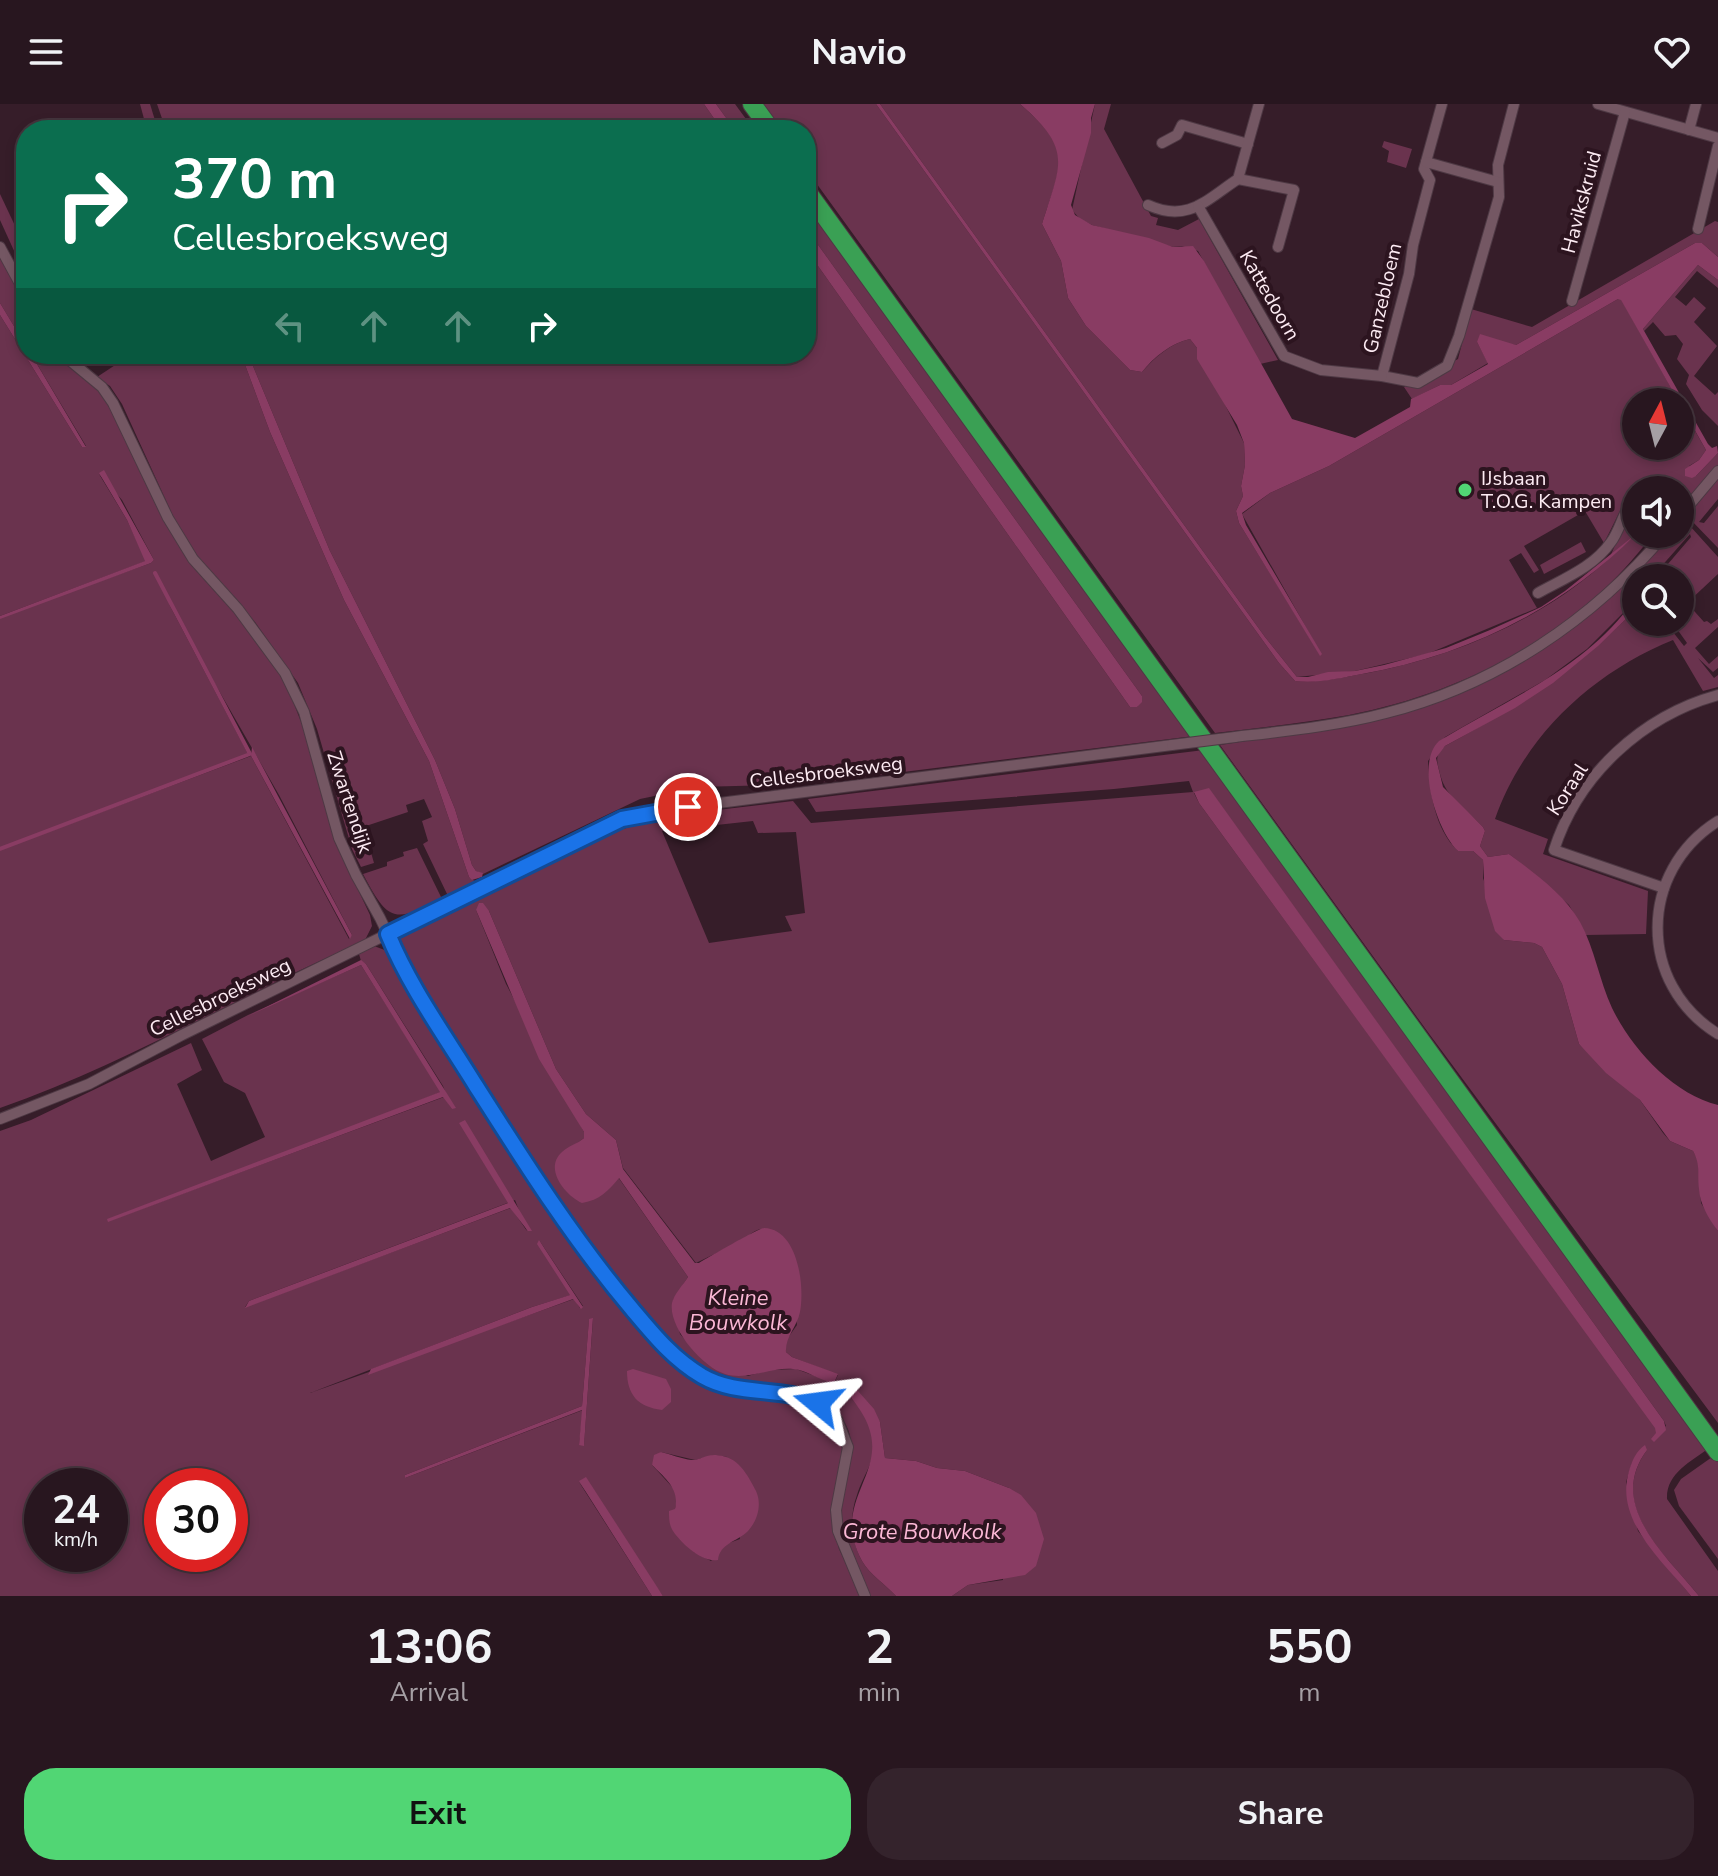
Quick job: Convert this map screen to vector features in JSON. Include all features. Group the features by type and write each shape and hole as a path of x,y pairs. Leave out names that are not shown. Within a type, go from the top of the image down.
{"highway":[{"path":"816,192 1718,1440"},
{"path":"816,204 1718,1452"}],"street":[{"path":"1148,205 1173,213 1198,206 1238,179 1259,104"},
{"name":"Ganzebloem","path":"1442,104 1424,169 1430,180 1382,376 1418,383 1447,366 1459,336 1499,197 1498,165 1514,104"},
{"path":"1689,130 1696,104"},
{"path":"1604,105 1718,138"},
{"name":"Havikskruid","path":"1572,301 1625,112"},
{"path":"1162,143 1177,135 1182,125 1248,144"},
{"path":"1698,229 1718,146"},
{"path":"1426,162 1498,182"},
{"name":"Kattedoorn","path":"1238,179 1294,190 1278,247"},
{"name":"Kattedoorn","path":"1198,206 1284,356 1321,370 1382,376"},
{"path":"0,247 16,277"},
{"name":"Zwartendijk","path":"74,364 102,387 113,403 168,518 193,559 238,609 285,673 304,712 339,838 426,1006 553,1207 616,1291 661,1343 687,1367 716,1383 738,1389 805,1397 827,1409 837,1419 848,1447 836,1510 838,1531 865,1596"},
{"path":"1694,499 1718,471"},
{"path":"1538,593 1597,558 1613,541 1622,521"},
{"name":"Cellesbroeksweg","path":"0,1119 89,1084 590,833 641,814 1235,737 1356,720 1399,709 1464,686 1524,655 1567,628 1619,585 1652,548"},
{"name":"Koraal","path":"1664,888 1554,850 1564,823 1584,789 1624,745 1673,713 1718,695"},
{"path":"1718,821 1699,835 1681,855 1664,888 1657,930 1666,973 1673,988 1691,1013 1718,1034"}],"shaded area":[{"path":"140,104 150,104 155,120 144,120"},
{"path":"157,104 704,104 715,120 163,120"},
{"path":"716,104 735,104 747,120 728,120"},
{"path":"759,104 876,104 1295,681 1368,673 1439,655 1473,642 1540,610 1570,590 1622,546 1641,548 1628,564 1622,564 1622,571 1592,600 1518,653 1436,691 1393,705 1298,723 1215,733 816,183 816,120 771,120"},
{"path":"880,104 1020,104 1049,134 1059,158 1058,171 1042,224 1061,261 1068,298 1086,326 1130,370 1142,372 1164,351 1183,341 1190,339 1197,348 1244,443 1243,496 1236,511 1239,523 1320,655 1242,514 1270,493 1329,466 1618,299 1621,299 1671,388 1622,388 1622,460 1694,460 1694,429 1706,450 1699,460 1689,466 1696,476 1718,453 1718,465 1694,492 1694,476 1622,476 1622,507 1604,543 1585,511 1524,546 1539,570 1534,573 1521,553 1509,560 1537,608 1427,654 1355,671 1297,677"},
{"path":"1095,104 1111,104 1104,129 1151,216 1158,218 1156,225 1178,230 1199,219 1278,360 1260,364 1198,251 1092,225 1072,210"},
{"path":"1384,141 1412,149 1406,168 1387,162 1389,151 1382,147"},
{"path":"0,194 16,228 16,255 0,220"},
{"path":"816,216 1194,736 806,784 698,787 640,799 483,874 472,865 455,809 435,760 330,551 252,364 816,364 816,263 1130,707 1137,707 1142,696 816,242"},
{"path":"1718,222 1718,257 1702,243 1695,243 1516,345 1477,342 1488,363 1451,385 1440,385 1412,399 1404,387 1458,359 1471,309 1532,327"},
{"path":"0,254 16,284 16,329 0,303"},
{"path":"1698,265 1718,280 1718,288 1697,271 1675,297 1686,306 1694,297 1706,308 1694,322 1717,346 1694,376 1715,395 1718,392 1718,426 1702,410 1694,397 1694,388 1688,388 1686,384 1689,375 1677,359 1683,344 1676,335 1665,336 1653,322 1643,329"},
{"path":"0,315 16,341 16,364 30,364 82,447 86,446 37,364 68,364 98,388 107,400 152,494 284,678 308,740 336,843 370,915 372,926 365,940 355,945 91,1072 0,1108 0,850 251,756 349,939 352,935 279,795 169,604 248,754 0,848 0,617 154,560 122,500 99,474 127,520 146,561 0,616"},
{"path":"117,364 245,364 270,432 344,600 429,761 469,877 476,882 448,896 423,844 428,841 422,821 432,817 424,799 406,805 408,812 354,830 360,852 370,849 374,863 361,867 352,849 317,729 298,683 255,622 198,557 173,516 122,404 110,386 97,377"},
{"path":"1718,479 1718,499 1699,522 1704,523 1718,506 1718,548 1694,523 1694,508"},
{"path":"1622,529 1622,546 1610,557"},
{"path":"1694,530 1718,557 1718,574 1694,596 1694,564 1668,564 1682,548 1694,548"},
{"path":"1581,542 1586,552 1544,574 1540,565"},
{"path":"1658,548 1678,548 1663,564 1644,564"},
{"path":"1622,585 1622,614 1587,649 1545,680 1445,737 1428,761 1432,797 1438,821 1450,842 1458,851 1473,851 1483,860 1483,878 1504,940 1534,943 1542,947 1562,984 1579,1044 1640,1100 1670,1141 1693,1151 1698,1160 1701,1203 1718,1231 1718,1423 1430,1035 1220,745 1347,727 1441,701 1526,659 1603,603"},
{"path":"1694,611 1704,622 1711,624 1718,619 1718,627 1695,648 1709,664 1718,656 1718,668 1713,672 1698,658 1714,678 1718,675 1718,687 1703,691 1673,640 1615,670 1564,711 1543,735 1508,789 1495,819 1548,839 1543,854 1648,891 1646,934 1586,935 1569,905 1518,861 1509,854 1488,857 1480,846 1485,831 1483,827 1447,790 1437,762 1445,746 1564,673 1622,623 1622,636 1676,636 1684,646 1687,643 1682,636 1694,636"},
{"path":"1204,750 1709,1448 1675,1475 1667,1499 1718,1571 1718,1596 1699,1596 1657,1546 1636,1510 1633,1491 1636,1471 1647,1450 1632,1463 1626,1482 1638,1531 1691,1596 952,1596 968,1585 1003,1580 1009,1488 965,1471 885,1458 880,1422 844,1390 865,1415 873,1446 871,1462 853,1511 855,1545 865,1566 896,1596 870,1596 842,1529 842,1501 851,1446 842,1418 831,1405 803,1392 740,1385 715,1378 688,1361 659,1333 584,1242 526,1161 397,947 397,939 404,931 420,922 603,835 666,816 793,801 811,823 1193,792 1189,781 816,812 808,799","holes":["1209,789 1666,1426 1656,1433 1656,1428 1194,793","753,821 758,833 796,832 805,913 785,916 792,931 709,943 662,831","476,910 489,911 556,1069 586,1114 616,1140 623,1168 696,1263 757,1230 774,1231 788,1243 797,1325 785,1342 786,1352 838,1375 834,1383 796,1369 768,1370 748,1376 702,1358 680,1334 673,1300 688,1277 618,1177 576,1144 584,1138 584,1132 506,984"]},
{"path":"417,848 442,899 413,912 395,914 380,902 363,874 387,866 387,862 404,856 403,852"},
{"path":"374,946 390,952 552,1213 636,1320 698,1378 801,1401 825,1413 833,1422 844,1454 835,1532 839,1549 862,1596 663,1596 579,1482 652,1596 0,1596 0,1131 31,1120 191,1043 202,1070 177,1084 211,1161 265,1137 245,1093 224,1082 202,1039 361,965 441,1092 109,1221 444,1097 452,1109 443,1086 366,964 359,954","holes":["515,1200 527,1231 511,1208 245,1307 249,1301","539,1240 583,1306 580,1308 574,1299 310,1393 532,1307 571,1295","593,1319 584,1445 579,1445 583,1410 405,1478 405,1475 582,1406 589,1320","661,1452 695,1460 715,1455 727,1457 740,1539 726,1544 711,1561 694,1552 675,1509 675,1490 652,1465"]},
{"path":"1715,1455 1718,1460 1718,1559 1679,1506 1674,1490 1681,1479"}],"water":[{"path":"704,104 716,104 728,120 715,120"},
{"path":"876,104 880,104 1297,677 1355,671 1446,648 1541,607 1622,545 1577,585 1544,607 1475,642 1438,655 1401,666 1311,682 1295,681"},
{"path":"1020,104 1095,104 1091,133 1071,205 1075,215 1092,225 1173,247 1193,246 1292,419 1355,438 1410,407 1411,399 1440,385 1451,385 1488,364 1477,342 1480,334 1516,345 1695,243 1702,243 1718,257 1718,280 1698,265 1643,329 1676,388 1671,388 1618,299 1329,466 1270,493 1242,513 1246,525 1322,654 1320,656 1239,523 1236,511 1243,496 1244,443 1237,425 1197,359 1197,348 1190,339 1183,341 1163,351 1142,372 1130,370 1086,326 1068,298 1061,261 1042,224 1054,186 1058,158 1055,146 1037,120"},
{"path":"816,242 1142,696 1142,702 1137,707 1130,707 816,263"},
{"path":"0,303 16,329 16,341 0,315"},
{"path":"30,364 37,364 86,447 82,447"},
{"path":"245,364 252,364 330,551 435,760 455,809 472,865 476,871 483,873 482,877 472,880 469,877 429,761 344,600 270,432"},
{"path":"1694,419 1708,444 1712,448 1717,446 1718,453 1696,476 1685,476 1685,469 1699,460 1706,450 1694,429"},
{"path":"104,470 154,560 0,619 0,616 145,561 127,520 99,473"},
{"path":"1622,615 1622,623 1553,683 1515,708 1445,746 1436,758 1443,787 1483,827 1485,831 1480,846 1488,857 1509,854 1566,902 1580,922 1612,1008 1642,1054 1685,1091 1718,1105 1718,1231 1701,1201 1698,1165 1693,1151 1670,1141 1640,1100 1606,1073 1579,1044 1562,984 1542,947 1534,943 1504,940 1495,931 1485,898 1483,860 1473,851 1458,851 1443,828 1432,797 1429,765 1432,751 1439,741 1540,683 1587,650"},
{"path":"252,747 352,935 350,939 251,756"},
{"path":"1209,788 1664,1421 1666,1430 1654,1442 1651,1439 1656,1433 1655,1428 1199,803 1194,792"},
{"name":"Kleine Bouwkolk","path":"479,903 483,903 489,911 556,1069 586,1114 616,1140 623,1169 695,1263 764,1228 776,1231 785,1238 797,1261 801,1288 800,1312 786,1352 838,1374 834,1383 793,1369 734,1376 706,1363 688,1345 672,1313 673,1300 688,1277 619,1178 603,1194 582,1203 564,1188 556,1174 557,1159 564,1150 584,1138 584,1132 539,1059 476,910"},
{"path":"361,960 456,1108 452,1109 443,1097 108,1222 107,1219 440,1092 361,965 248,1016"},
{"path":"465,1120 532,1231 528,1231 510,1208 245,1308 249,1301 508,1203 459,1123"},
{"path":"539,1240 583,1307 581,1309 573,1299 368,1375 371,1369 570,1295 537,1244"},
{"path":"593,1318 584,1446 579,1445 582,1410 405,1478 405,1475 582,1406 589,1319"},
{"path":"633,1369 666,1379 671,1389 671,1402 662,1410 640,1403 629,1387 627,1371"},
{"name":"Grote Bouwkolk","path":"850,1382 874,1409 880,1422 885,1458 965,1471 1021,1495 1036,1513 1044,1539 1036,1566 1025,1575 968,1585 952,1596 896,1596 873,1575 862,1561 853,1536 853,1515 871,1459 872,1439 864,1416 844,1390"},
{"path":"1645,1445 1647,1450 1636,1470 1633,1490 1637,1510 1657,1546 1699,1596 1691,1596 1655,1554 1628,1507 1626,1489 1629,1471 1635,1456"},
{"path":"661,1452 692,1460 724,1456 736,1462 756,1491 759,1506 754,1522 744,1535 725,1546 718,1560 692,1551 672,1529 669,1511 675,1509 675,1496 670,1484 652,1465 654,1455"},
{"path":"586,1477 663,1596 652,1596 579,1481"}],"waterway":[{"path":"0,849 250,754 155,573"}],"place":[{"name":"IJsbaan T.O.G. Kampen","path":"1465,490"}],"route":[{"path":"688,807 622,819 388,934 426,1006 553,1207 616,1291 661,1343 695,1372 726,1387 792,1393 818,1403"}]}
